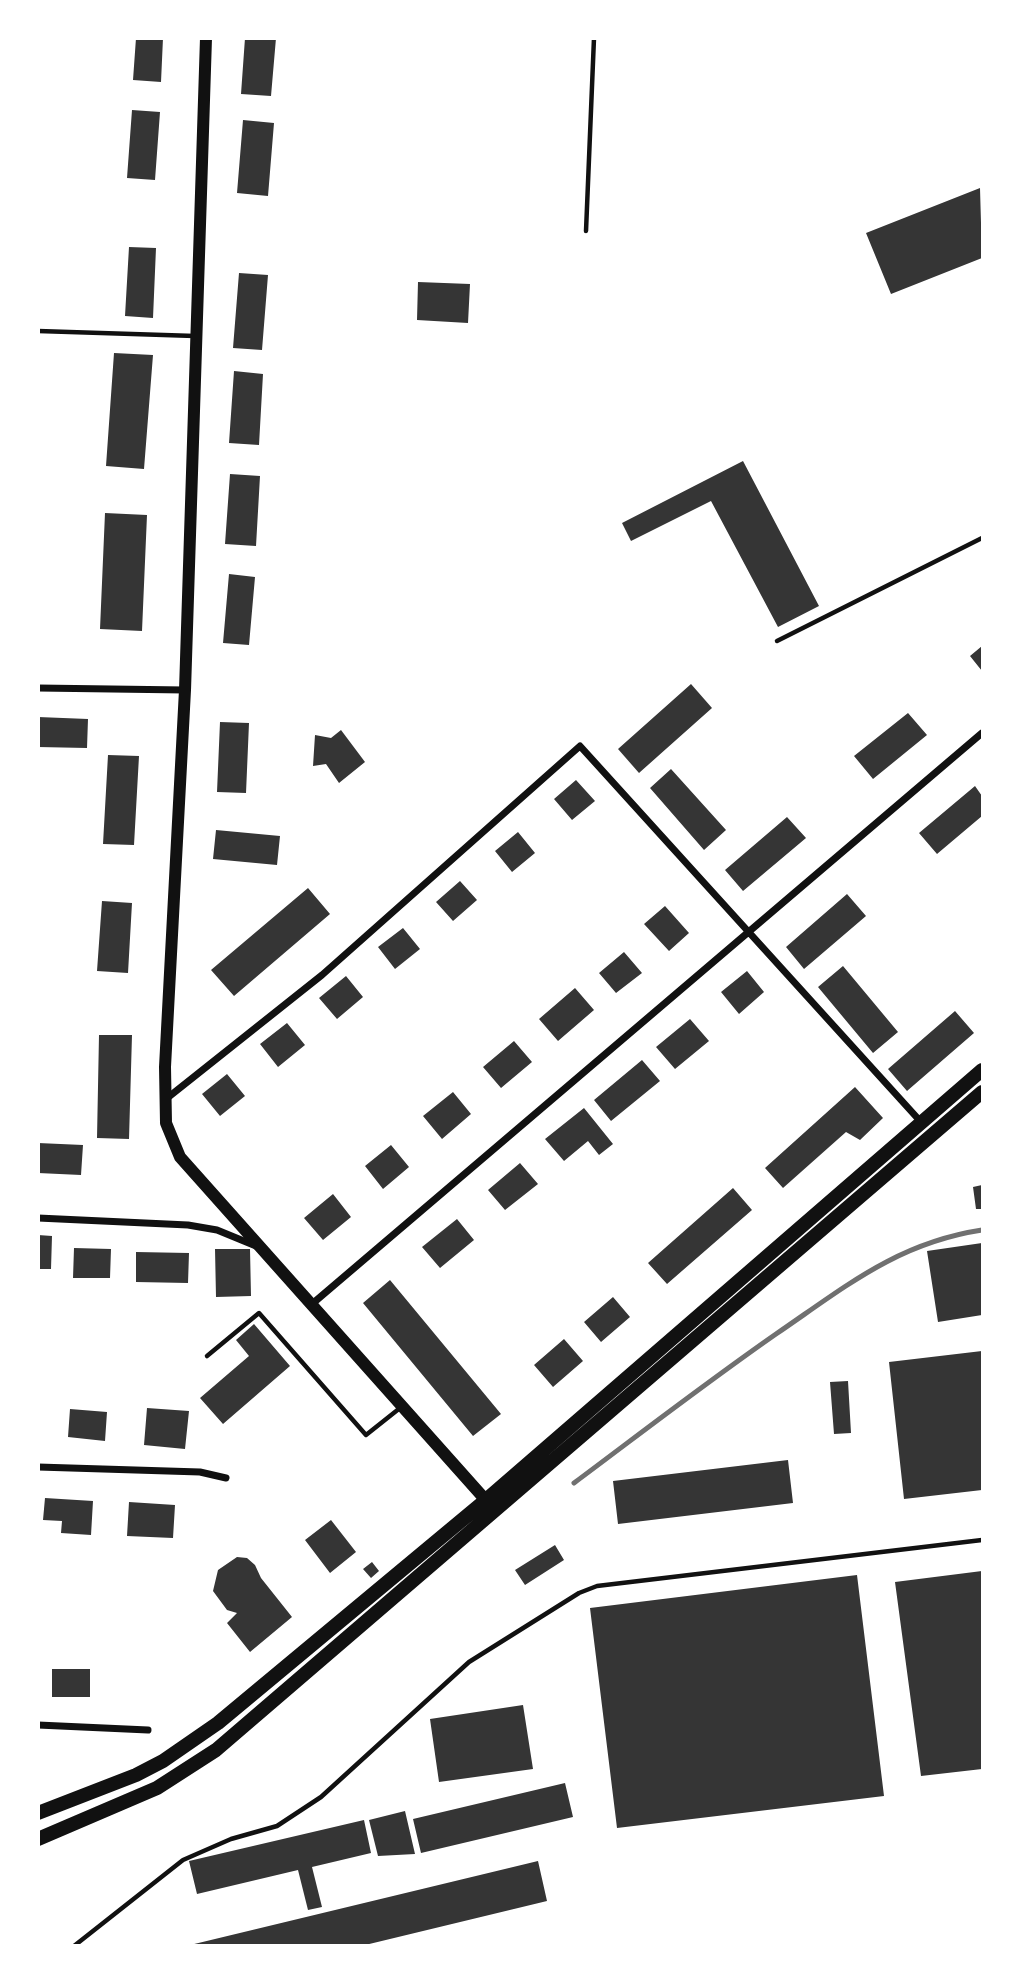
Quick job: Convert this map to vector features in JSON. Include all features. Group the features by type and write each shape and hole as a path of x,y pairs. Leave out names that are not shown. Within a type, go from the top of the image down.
{"main road":[{"path":"38,1839 129,1802 184,1773 226,1741 982,1070"},
{"path":"38,1813 136,1775 189,1744 491,1505 982,1092"}],"street":[{"path":"206,38 185,690 166,1123 180,1157 491,1505"},
{"path":"38,688 185,690"},
{"path":"312,1304 982,733"},
{"path":"166,1099 322,975 580,746 921,1123"},
{"path":"38,1218 188,1225 217,1230 266,1251"},
{"path":"38,1467 200,1472 226,1478"},
{"path":"38,1726 148,1730"}],"lane":[{"path":"586,231 594,38"},
{"path":"38,331 197,336"},
{"path":"777,641 982,538"},
{"path":"207,1356 259,1313 366,1435 403,1406"},
{"path":"74,1945 183,1860 231,1839 277,1826 321,1797 469,1662 579,1593 597,1586 982,1540"}],"building":[{"path":"136,38 163,38 161,82 133,80"},
{"path":"245,38 276,38 271,96 241,94"},
{"path":"132,110 160,112 155,180 127,178"},
{"path":"243,120 274,123 268,196 237,193"},
{"path":"980,188 982,258 891,294 866,233"},
{"path":"129,247 156,248 153,318 125,316"},
{"path":"239,273 268,275 262,350 233,348"},
{"path":"418,282 470,284 468,323 417,320"},
{"path":"114,353 153,355 144,469 106,466"},
{"path":"234,371 263,374 259,445 229,443"},
{"path":"743,461 819,606 778,627 711,501 631,541 622,523"},
{"path":"230,474 260,476 256,546 225,544"},
{"path":"105,513 147,515 142,631 100,629"},
{"path":"229,574 255,577 249,645 223,643"},
{"path":"982,646 982,671 970,656"},
{"path":"691,684 712,708 639,773 618,749"},
{"path":"908,713 927,735 873,779 854,756"},
{"path":"38,717 88,719 87,748 38,747"},
{"path":"220,722 249,723 246,793 217,792"},
{"path":"341,730 365,762 339,783 326,764 313,766 315,735 331,738"},
{"path":"108,755 139,756 134,845 103,844"},
{"path":"671,769 726,830 704,850 650,788"},
{"path":"576,780 595,801 572,820 554,799"},
{"path":"975,786 982,796 982,816 937,854 919,833"},
{"path":"787,817 806,838 743,891 725,870"},
{"path":"216,830 280,836 277,865 213,859"},
{"path":"518,832 535,853 512,872 495,851"},
{"path":"460,881 477,900 453,921 436,902"},
{"path":"308,888 330,914 234,996 211,970"},
{"path":"847,894 866,916 804,969 786,947"},
{"path":"102,901 132,903 128,973 97,971"},
{"path":"665,906 689,933 669,951 644,924"},
{"path":"403,928 420,949 395,969 378,947"},
{"path":"624,952 642,973 616,993 599,973"},
{"path":"843,966 898,1032 873,1053 818,987"},
{"path":"747,971 764,992 739,1014 721,992"},
{"path":"346,976 363,997 337,1019 319,998"},
{"path":"575,988 594,1010 558,1041 539,1019"},
{"path":"955,1011 974,1033 907,1091 888,1069"},
{"path":"690,1019 709,1041 675,1069 656,1047"},
{"path":"287,1023 305,1045 278,1067 260,1044"},
{"path":"99,1035 132,1035 129,1139 97,1138"},
{"path":"514,1041 532,1062 501,1088 483,1067"},
{"path":"642,1060 660,1081 611,1121 594,1100"},
{"path":"227,1074 245,1096 220,1116 202,1094"},
{"path":"855,1087 883,1118 860,1140 846,1132 783,1188 765,1168"},
{"path":"453,1092 471,1114 442,1139 423,1116"},
{"path":"584,1108 613,1144 599,1155 588,1141 564,1161 545,1139"},
{"path":"38,1143 83,1145 81,1175 38,1173"},
{"path":"391,1145 409,1167 383,1189 365,1166"},
{"path":"520,1163 538,1184 505,1210 488,1190"},
{"path":"982,1185 982,1209 976,1209 973,1187"},
{"path":"733,1188 752,1210 667,1284 648,1263"},
{"path":"333,1194 351,1217 323,1240 304,1218"},
{"path":"457,1219 474,1240 440,1268 422,1247"},
{"path":"38,1235 52,1236 51,1269 38,1269"},
{"path":"982,1243 982,1315 938,1322 927,1251"},
{"path":"74,1248 111,1249 110,1278 73,1278"},
{"path":"215,1249 250,1249 251,1296 216,1297"},
{"path":"136,1252 189,1253 188,1283 136,1282"},
{"path":"390,1280 501,1414 473,1436 363,1303"},
{"path":"613,1297 630,1317 601,1342 584,1322"},
{"path":"254,1324 290,1366 223,1424 200,1398 249,1356 236,1340"},
{"path":"564,1339 583,1361 553,1387 534,1365"},
{"path":"982,1351 982,1490 904,1499 889,1362"},
{"path":"848,1381 851,1433 834,1434 830,1382"},
{"path":"147,1408 189,1411 185,1449 144,1445"},
{"path":"70,1409 107,1412 105,1441 68,1437"},
{"path":"788,1460 793,1503 618,1524 613,1481"},
{"path":"45,1498 93,1501 91,1535 61,1533 62,1521 43,1520"},
{"path":"129,1502 175,1505 173,1538 127,1536"},
{"path":"331,1520 356,1552 330,1573 305,1540"},
{"path":"555,1545 564,1560 525,1585 515,1570"},
{"path":"237,1557 247,1558 255,1565 261,1578 292,1617 250,1652 227,1623 237,1613 227,1610 213,1591 218,1570"},
{"path":"372,1562 379,1571 371,1578 363,1569"},
{"path":"982,1571 982,1769 921,1776 895,1582"},
{"path":"857,1575 884,1796 617,1828 590,1608"},
{"path":"52,1669 90,1669 90,1697 52,1697"},
{"path":"523,1705 533,1769 439,1782 430,1719"},
{"path":"565,1783 573,1817 421,1853 413,1819"},
{"path":"405,1811 415,1854 378,1856 369,1820"},
{"path":"364,1820 371,1853 312,1867 322,1907 308,1910 298,1870 197,1894 189,1861"},
{"path":"538,1861 547,1901 361,1946 186,1946"}],"railway":[{"path":"574,1483 725,1370 873,1269 924,1245 982,1230"}]}
